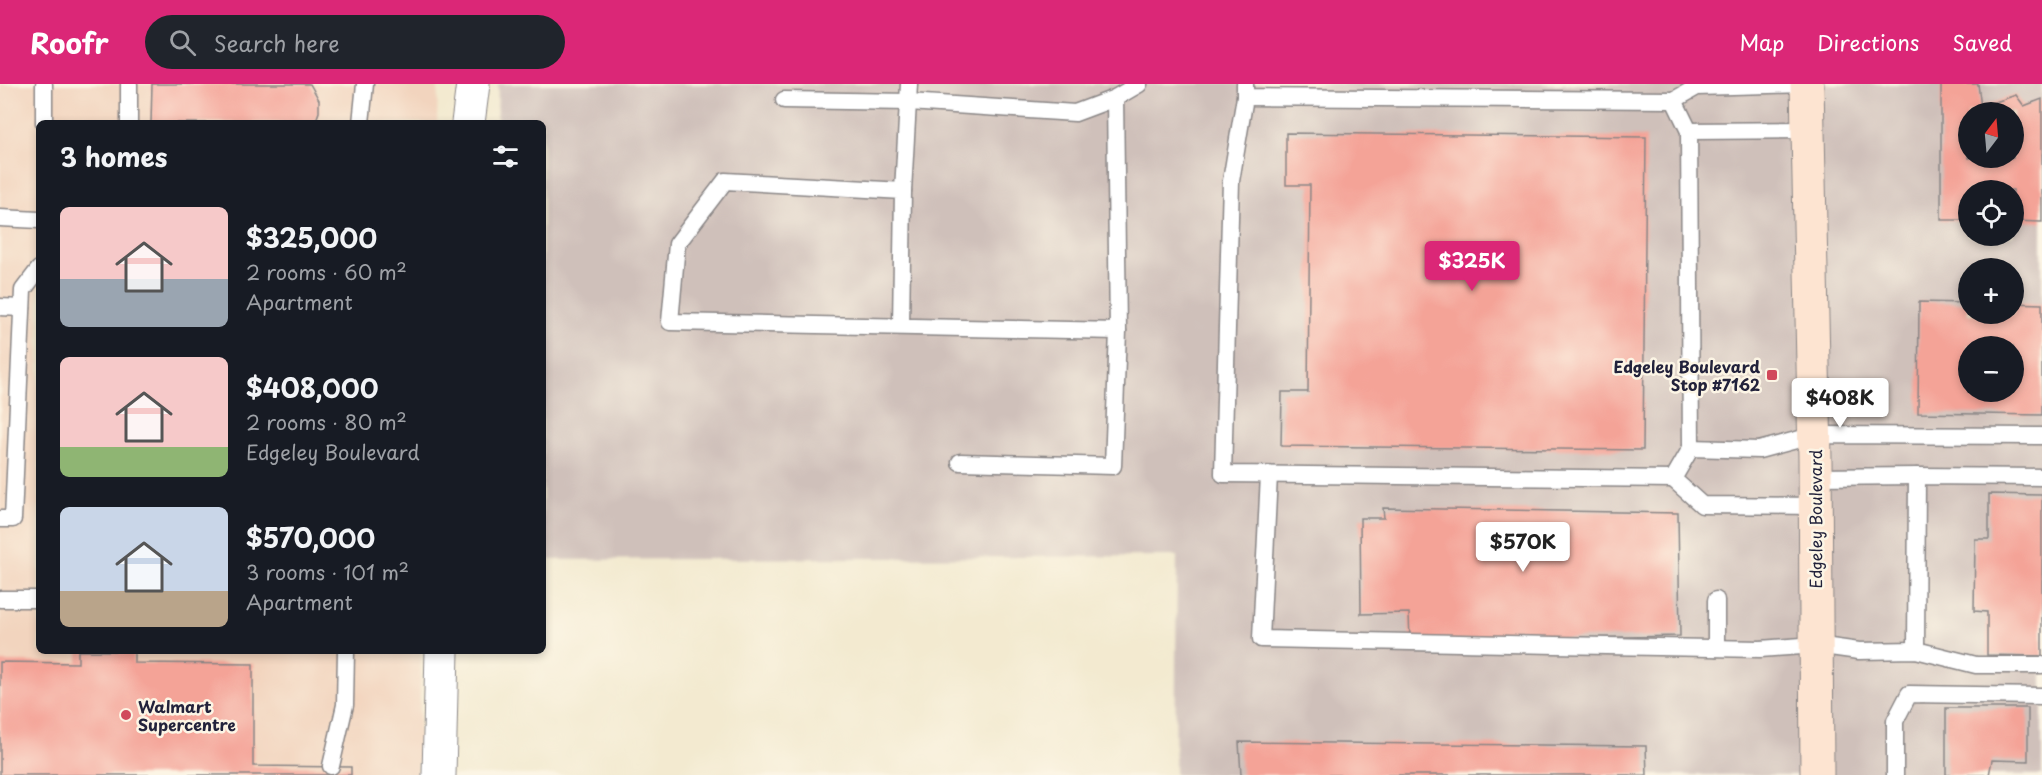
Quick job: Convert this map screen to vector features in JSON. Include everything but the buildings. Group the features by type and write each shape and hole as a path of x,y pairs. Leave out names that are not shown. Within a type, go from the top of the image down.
{"street":[{"path":"468,120 472,84"},
{"name":"Edgeley Boulevard","path":"1807,84 1815,435 1817,775"},
{"path":"439,775 442,654"}],"lane":[{"path":"44,84 44,120"},
{"path":"129,84 129,120"},
{"path":"361,120 365,84"},
{"path":"901,326 903,191 909,84"},
{"path":"784,100 909,102 1075,113 1114,98 1138,84"},
{"path":"1807,84 1697,86 1674,100 1245,91 1231,181 1223,474 1672,478 1702,505 1815,492 1917,476 2042,477"},
{"path":"960,462 1113,466 1118,331 1114,98"},
{"path":"1672,478 1691,448 1689,131 1674,100"},
{"path":"1689,131 1808,130"},
{"path":"903,191 725,181 677,244 670,322 1118,331"},
{"path":"0,219 36,220"},
{"path":"0,519 13,519 23,290 36,273"},
{"path":"0,307 22,308"},
{"path":"1691,448 1759,450 1815,435 2042,436"},
{"path":"1269,475 1261,639 1760,649 1816,645 1859,651 1916,650 1976,665 2042,665"},
{"path":"1916,650 1917,476"},
{"path":"0,599 36,599"},
{"path":"1716,600 1716,648"},
{"path":"332,766 345,705 346,654"},
{"path":"1895,775 1895,721 1909,694 2042,696"}],"shaded area":[{"path":"0,84 438,84 437,120 36,120 36,654 421,654 418,775 0,775"},
{"path":"498,84 2042,84 2042,775 1175,775 1177,556 546,560 546,120 497,120"}],"place":[{"name":"Edgeley Boulevard Stop #7162","path":"1772,375"},
{"name":"Walmart Supercentre","path":"126,715"}]}
